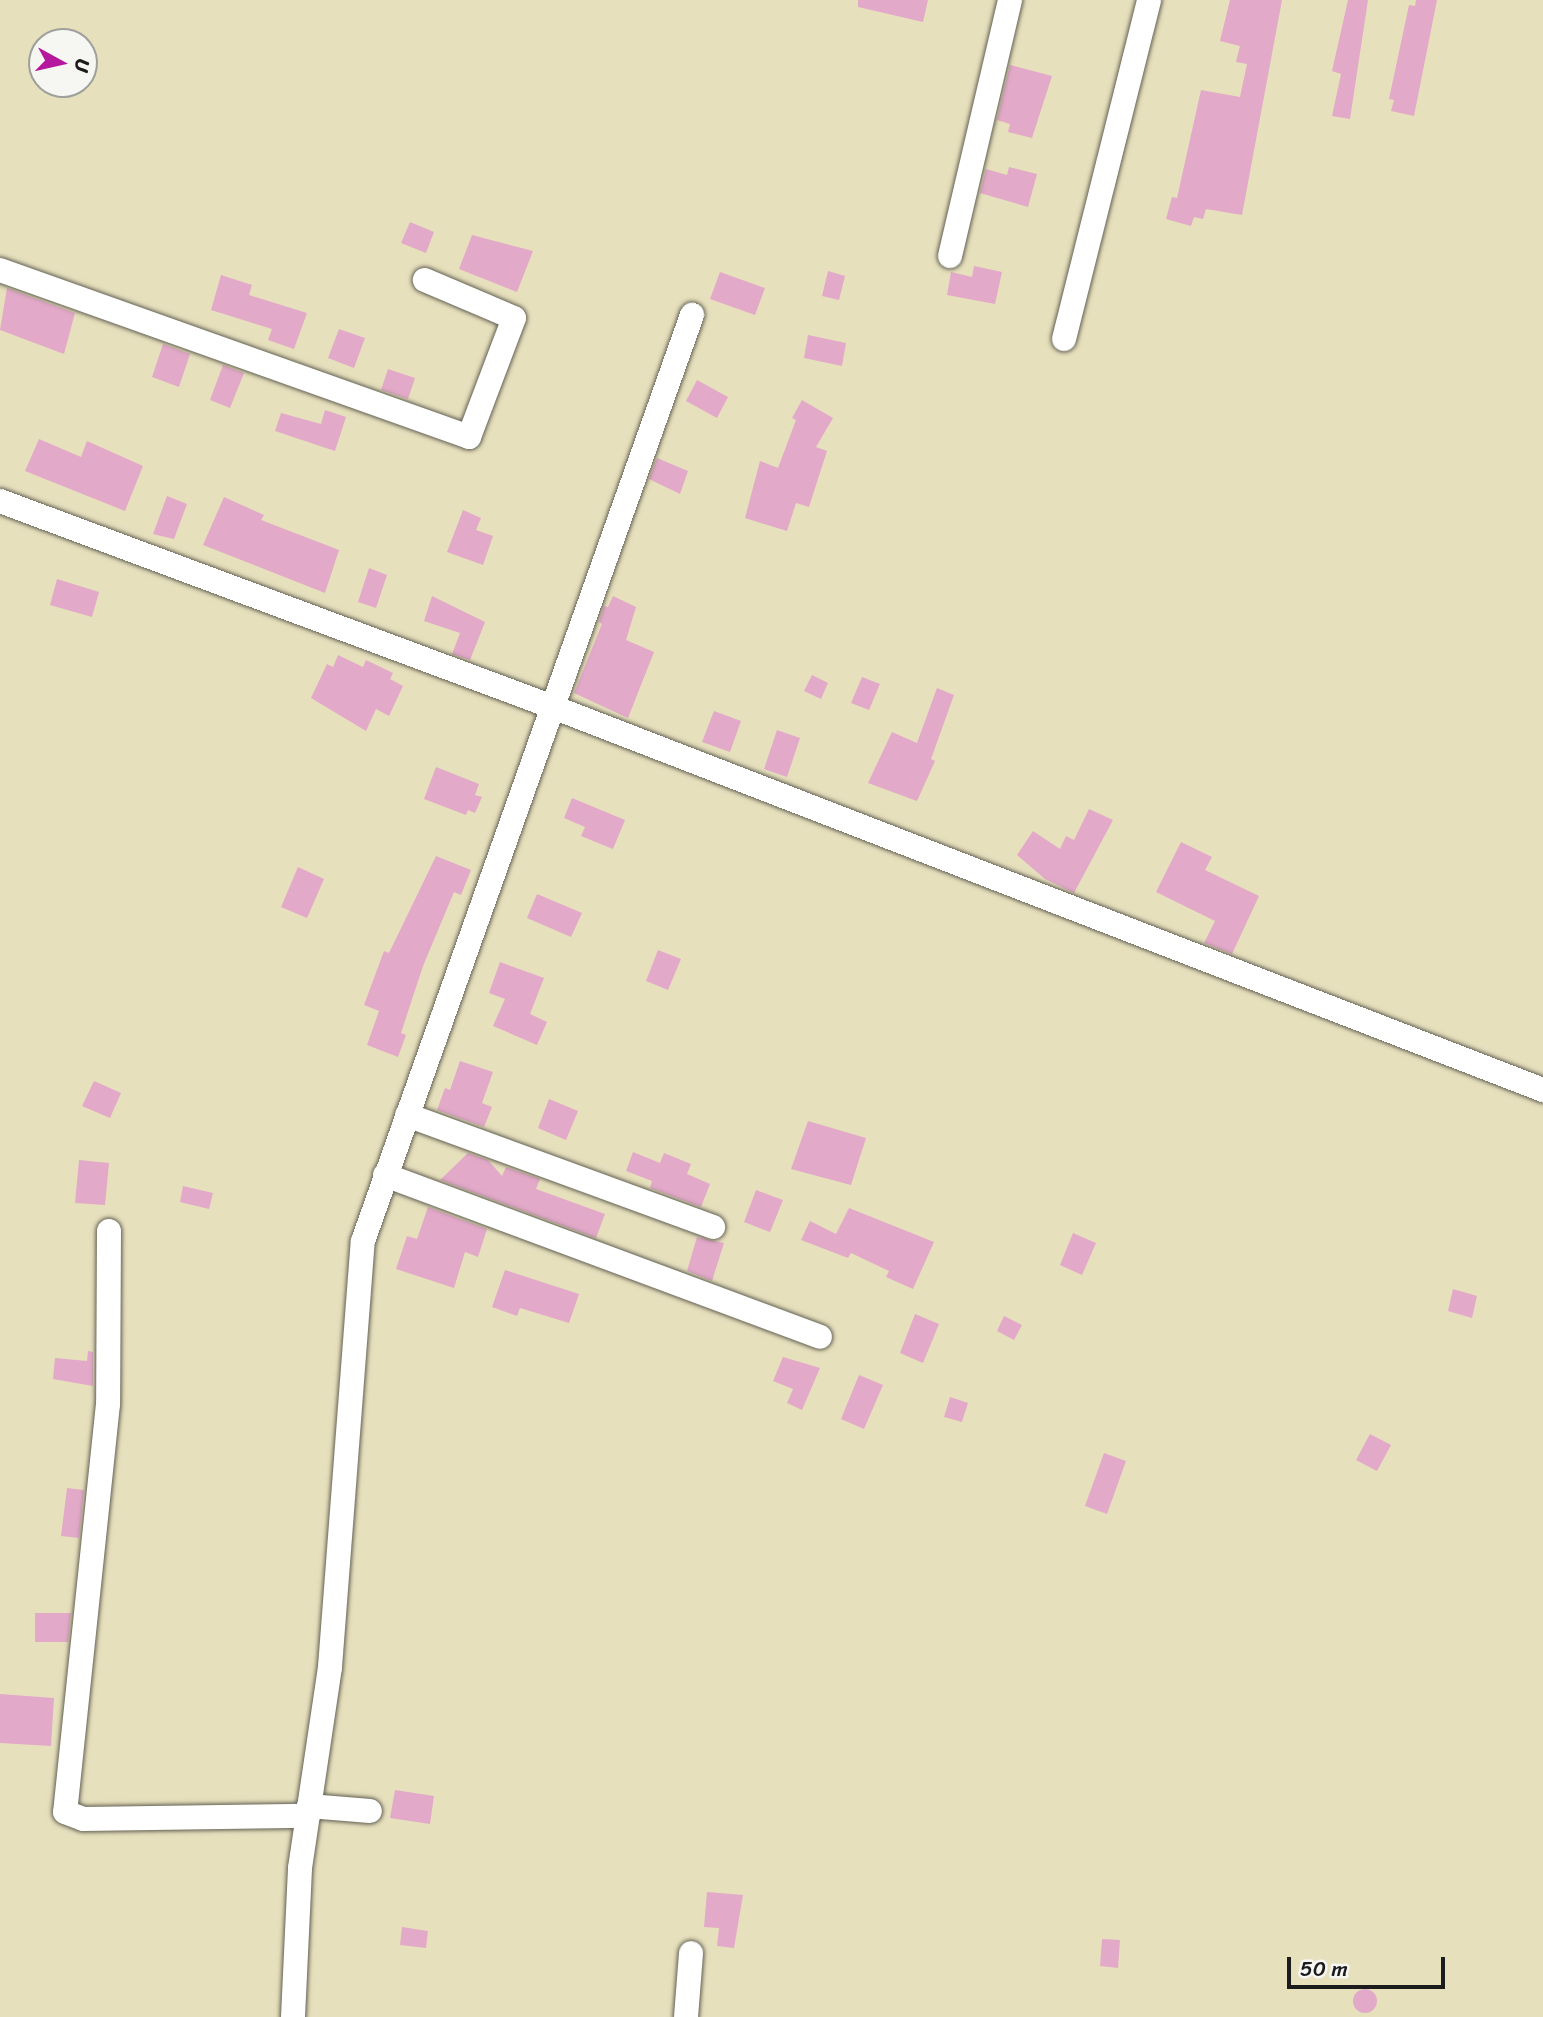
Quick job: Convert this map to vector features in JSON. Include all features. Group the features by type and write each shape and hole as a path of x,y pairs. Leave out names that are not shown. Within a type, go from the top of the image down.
{"street":[{"path":"950,256 1010,0"},
{"path":"1063,339 1149,0"},
{"path":"0,270 469,437 514,318 425,281"},
{"path":"293,2017 300,1868 330,1667 360,1261 385,1175 692,314"},
{"path":"0,501 553,707 1543,1090"},
{"path":"407,1115 713,1227"},
{"path":"385,1175 820,1337"},
{"path":"109,1231 108,1404 65,1812 83,1819 370,1811"},
{"path":"686,2017 691,1953"}],"building":[{"path":"858,0 928,0 923,22 858,7"},
{"path":"1230,0 1282,0 1242,215 1206,209 1203,219 1194,217 1191,226 1166,219 1172,197 1177,198 1201,90 1240,97 1247,64 1236,62 1240,46 1220,41"},
{"path":"1348,0 1368,0 1350,119 1332,116 1341,74 1332,71"},
{"path":"1416,0 1437,0 1414,116 1391,111 1394,100 1389,99 1409,5 1415,6"},
{"path":"1010,65 1052,76 1032,138 1008,132 1010,124 997,120"},
{"path":"1009,167 1037,174 1028,207 980,193 986,169 1007,175"},
{"path":"410,222 434,232 426,253 401,243"},
{"path":"472,235 533,251 517,292 459,269"},
{"path":"974,266 1002,272 995,304 947,295 951,272 972,277"},
{"path":"828,271 845,276 839,300 822,296"},
{"path":"720,272 765,288 755,315 710,299"},
{"path":"221,275 252,285 249,295 307,313 294,349 268,340 272,329 211,310"},
{"path":"7,288 75,313 64,354 0,330"},
{"path":"339,329 365,338 354,368 328,358"},
{"path":"808,335 846,343 842,366 804,358"},
{"path":"163,344 190,354 179,387 152,377"},
{"path":"223,365 244,373 230,408 210,400"},
{"path":"388,369 415,378 408,399 381,390"},
{"path":"697,380 728,397 717,418 686,401"},
{"path":"802,400 833,418 816,447 827,451 809,507 796,503 787,531 745,518 760,461 778,468 796,420 792,418"},
{"path":"325,410 346,417 335,451 275,431 281,413 321,424"},
{"path":"39,439 81,457 87,441 143,466 125,511 25,471"},
{"path":"657,458 688,471 680,494 649,479"},
{"path":"167,496 187,504 174,539 153,534"},
{"path":"224,497 264,515 261,520 339,550 325,593 203,545"},
{"path":"463,510 481,518 476,530 493,536 483,565 447,552"},
{"path":"369,568 387,575 376,608 358,602"},
{"path":"57,579 99,592 92,617 50,605"},
{"path":"432,596 485,622 470,660 452,654 460,633 424,621"},
{"path":"613,596 636,607 626,640 654,652 628,718 574,693 602,624 599,622 604,606 608,607"},
{"path":"338,655 363,667 366,660 393,673 390,679 403,686 389,716 376,709 366,731 311,698 327,664 333,667"},
{"path":"812,675 828,683 821,699 804,691"},
{"path":"862,677 880,684 869,710 851,703"},
{"path":"937,688 954,695 931,759 935,761 917,801 868,783 892,732 917,743"},
{"path":"714,711 741,721 730,752 702,742"},
{"path":"777,730 800,738 787,777 764,769"},
{"path":"436,767 479,784 475,795 482,797 475,813 468,810 466,815 424,799"},
{"path":"572,798 625,820 613,849 581,836 585,827 564,818"},
{"path":"1089,809 1113,820 1074,893 1045,879 1017,855 1033,831 1060,849 1066,836 1074,840"},
{"path":"1181,842 1212,857 1205,870 1259,896 1232,954 1204,943 1215,921 1156,892"},
{"path":"436,856 471,870 461,895 454,892 423,966 401,1033 406,1035 398,1057 367,1045 379,1011 364,1005 384,951 389,953"},
{"path":"298,867 324,879 307,918 281,907"},
{"path":"537,894 582,913 571,937 527,918"},
{"path":"658,950 681,959 668,990 646,981"},
{"path":"500,962 544,978 530,1014 547,1022 537,1045 493,1026 505,999 489,993"},
{"path":"460,1061 493,1072 482,1103 492,1107 484,1127 437,1110 445,1088 450,1090"},
{"path":"94,1081 121,1093 110,1118 82,1106"},
{"path":"549,1099 578,1111 566,1140 538,1128"},
{"path":"808,1121 866,1138 851,1185 791,1169"},
{"path":"633,1152 660,1163 664,1153 691,1164 687,1174 710,1184 701,1207 650,1188 652,1181 626,1171"},
{"path":"468,1153 488,1160 502,1176 506,1167 540,1179 536,1189 605,1214 596,1238 440,1180"},
{"path":"79,1160 109,1163 105,1205 75,1203"},
{"path":"183,1186 213,1193 209,1209 180,1202"},
{"path":"756,1190 783,1200 770,1232 744,1222"},
{"path":"428,1207 487,1229 478,1257 465,1252 454,1288 396,1269 407,1236 417,1239"},
{"path":"849,1208 934,1242 913,1289 886,1277 889,1271 851,1253 848,1258 801,1240 810,1221 836,1234"},
{"path":"1073,1233 1096,1243 1082,1275 1060,1265"},
{"path":"697,1237 724,1243 712,1281 687,1271"},
{"path":"505,1270 579,1294 569,1323 520,1308 517,1316 492,1307"},
{"path":"1453,1289 1477,1296 1472,1318 1448,1311"},
{"path":"915,1314 939,1324 923,1363 900,1353"},
{"path":"1004,1316 1022,1325 1014,1340 997,1331"},
{"path":"88,1351 93,1352 93,1386 53,1379 55,1358 87,1361"},
{"path":"783,1357 820,1368 802,1410 787,1403 793,1389 773,1381"},
{"path":"859,1375 883,1385 864,1429 841,1419"},
{"path":"950,1397 968,1403 962,1422 944,1417"},
{"path":"1370,1434 1391,1445 1377,1471 1356,1460"},
{"path":"1104,1453 1126,1461 1107,1514 1085,1506"},
{"path":"67,1488 84,1490 79,1538 61,1536"},
{"path":"35,1613 71,1613 68,1642 35,1642"},
{"path":"0,1694 54,1698 51,1746 0,1743"},
{"path":"395,1790 434,1796 430,1824 390,1818"},
{"path":"707,1892 743,1895 734,1948 717,1946 719,1928 704,1927"},
{"path":"402,1927 428,1931 426,1948 400,1945"},
{"path":"1102,1939 1120,1940 1118,1968 1100,1966"},
{"path":"1365,1989 1376,1996 1377,2001 1370,2012 1365,2013 1354,2006 1353,2001 1360,1990"}]}
